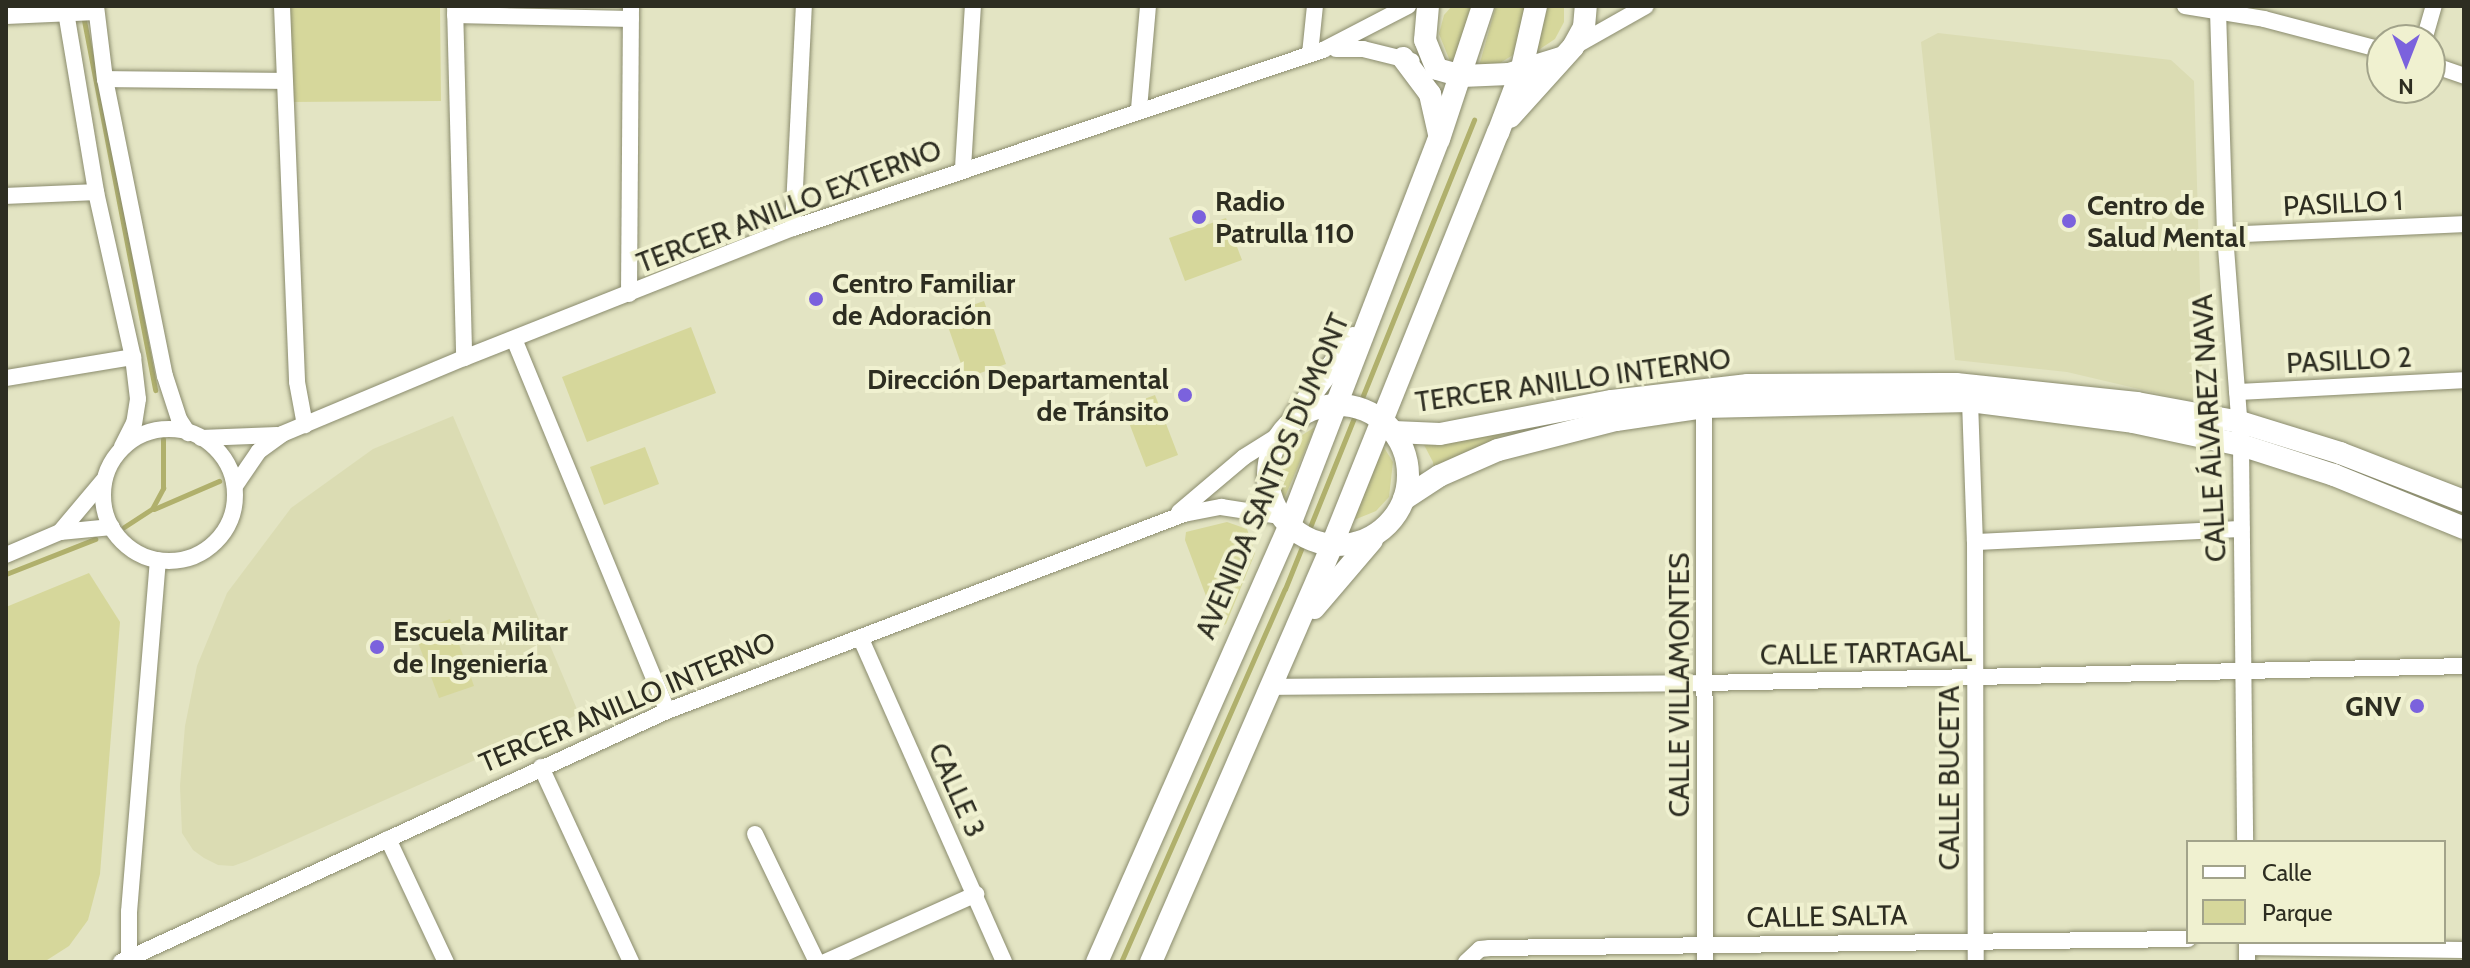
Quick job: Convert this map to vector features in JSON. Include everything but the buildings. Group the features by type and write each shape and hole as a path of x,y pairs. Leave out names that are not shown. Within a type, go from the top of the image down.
{"main road":[{"path":"1428,6 1425,40 1437,69 1469,76 1515,73 1567,53"},
{"name":"AVENIDA SANTOS DUMONT","path":"1097,962 1339,405 1439,139 1469,76 1483,6"},
{"path":"1151,962 1291,637 1326,544 1383,422 1498,133 1536,6"},
{"path":"1498,133 1567,53 1584,27 1586,6"},
{"path":"1403,58 1430,94 1439,139"},
{"path":"1373,312 1283,430 1270,455 1266,476 1270,497 1288,525 1326,544 1369,538 1385,528"},
{"path":"1771,405 1770,397 1777,389 1819,384"},
{"name":"TERCER ANILLO INTERNO","path":"1339,405 1423,436 1565,409 1748,385 1956,384 2044,390 2240,422 2340,453 2464,501"},
{"path":"1704,407 1748,398 1748,385"},
{"name":"TERCER ANILLO INTERNO","path":"1404,499 1439,476 1490,452 1565,430 1704,407 1970,401 2133,422 2241,445 2334,475 2464,528"},
{"path":"1283,430 1312,409 1339,405"},
{"path":"1490,452 1484,443 1485,435 1537,421 1565,409"},
{"path":"1291,637 1351,561 1385,528 1404,499 1408,465 1383,422"}],"street":[{"path":"282,6 297,382 305,425"},
{"path":"793,228 804,6"},
{"path":"963,168 973,6"},
{"path":"1139,109 1148,6"},
{"path":"1315,6 1316,52"},
{"name":"TERCER ANILLO EXTERNO","path":"195,436 242,439 282,434 464,358 793,228 963,168 1316,52 1408,6"},
{"path":"1567,53 1646,6"},
{"path":"2185,6 2218,11 2266,12 2366,45"},
{"path":"6,16 81,10"},
{"path":"81,10 105,79 165,376 179,419 228,467 235,486 232,516 216,543 199,555 179,561 158,560 131,549 112,527 103,496 105,478"},
{"path":"60,532 105,478 134,423 138,399 133,357 96,192 81,10"},
{"path":"464,358 455,11 631,12 629,294"},
{"name":"CALLE ÁLVAREZ NAVA","path":"2218,11 2225,235 2241,445 2245,840"},
{"name":"TERCER ANILLO EXTERNO","path":"1316,52 1363,49 1437,69"},
{"path":"105,79 283,81"},
{"path":"6,196 96,192"},
{"name":"PASILLO 1","path":"2225,235 2464,224"},
{"path":"514,339 667,711"},
{"path":"6,378 133,357"},
{"name":"PASILLO 2","path":"2237,392 2464,380"},
{"name":"CALLE BUCETA","path":"1970,401 1975,542 1976,962"},
{"name":"CALLE VILLAMONTES","path":"1704,407 1705,962"},
{"name":"TERCER ANILLO INTERNO","path":"1167,522 1244,457 1283,430"},
{"path":"122,447 153,431 195,436"},
{"name":"TERCER ANILLO EXTERNO","path":"235,486 259,451 282,434"},
{"name":"TERCER ANILLO INTERNO","path":"125,960 667,711 1193,512 1221,507 1288,525"},
{"path":"6,555 60,532 112,527"},
{"path":"1975,542 2242,529"},
{"path":"125,960 158,560"},
{"name":"CALLE 3","path":"861,639 1004,962"},
{"name":"CALLE TARTAGAL","path":"1269,687 1706,683 2241,668 2464,666"},
{"path":"541,767 631,962"},
{"path":"755,834 817,962"},
{"path":"388,839 446,962"},
{"path":"825,962 976,894"},
{"name":"CALLE SALTA","path":"1468,959 1490,948 1975,939 2186,939"},
{"path":"2247,950 2464,950"}],"shaded area":[{"name":"Centro de Salud Mental","path":"1938,33 2171,60 2194,81 2203,389 2190,401 2067,372 1955,360 1921,42"},
{"name":"Escuela Militar de Ingeniería","path":"453,416 579,714 247,861 233,866 218,865 204,858 193,850 182,833 180,786 185,726 197,666 227,593 291,508 373,449"}],"green space":[{"path":"440,6 441,101 288,102 288,7"},
{"path":"1452,6 1475,6 1457,65 1450,61 1439,34 1444,15"},
{"path":"1496,6 1526,6 1513,55 1500,63 1479,66"},
{"path":"1548,6 1564,6 1564,22 1555,39 1537,51"},
{"path":"1226,218 1242,260 1185,281 1169,238"},
{"path":"984,301 1006,364 966,378 944,315"},
{"path":"691,327 716,393 587,442 562,377"},
{"path":"1155,395 1178,455 1146,467 1123,407"},
{"path":"1315,427 1281,506 1275,474 1280,455 1291,442"},
{"path":"1507,432 1434,473 1433,462 1423,443"},
{"path":"1383,446 1393,462 1389,497 1376,511 1354,520"},
{"path":"645,447 659,484 604,505 590,467"},
{"path":"1227,522 1247,529 1255,553 1226,624 1218,628 1185,540 1186,532"},
{"path":"89,573 120,622 100,874 88,920 69,946 44,962 6,962 6,607"},
{"path":"450,619 474,686 439,698 414,632"}],"waterway":[{"path":"83,15 155,390"},
{"path":"1121,962 1285,589 1474,120"},
{"path":"124,527 152,509 163,488 163,439"},
{"path":"154,509 219,481"},
{"path":"6,574 95,539"}],"place":[{"name":"Radio Patrulla 110","path":"1199,217"},
{"name":"Centro de Salud Mental","path":"2069,221"},
{"name":"Centro Familiar de Adoración","path":"816,299"},
{"name":"Dirección Departamental de Tránsito","path":"1185,395"},
{"name":"Escuela Militar de Ingeniería","path":"377,647"},
{"name":"GNV","path":"2417,706"}]}
